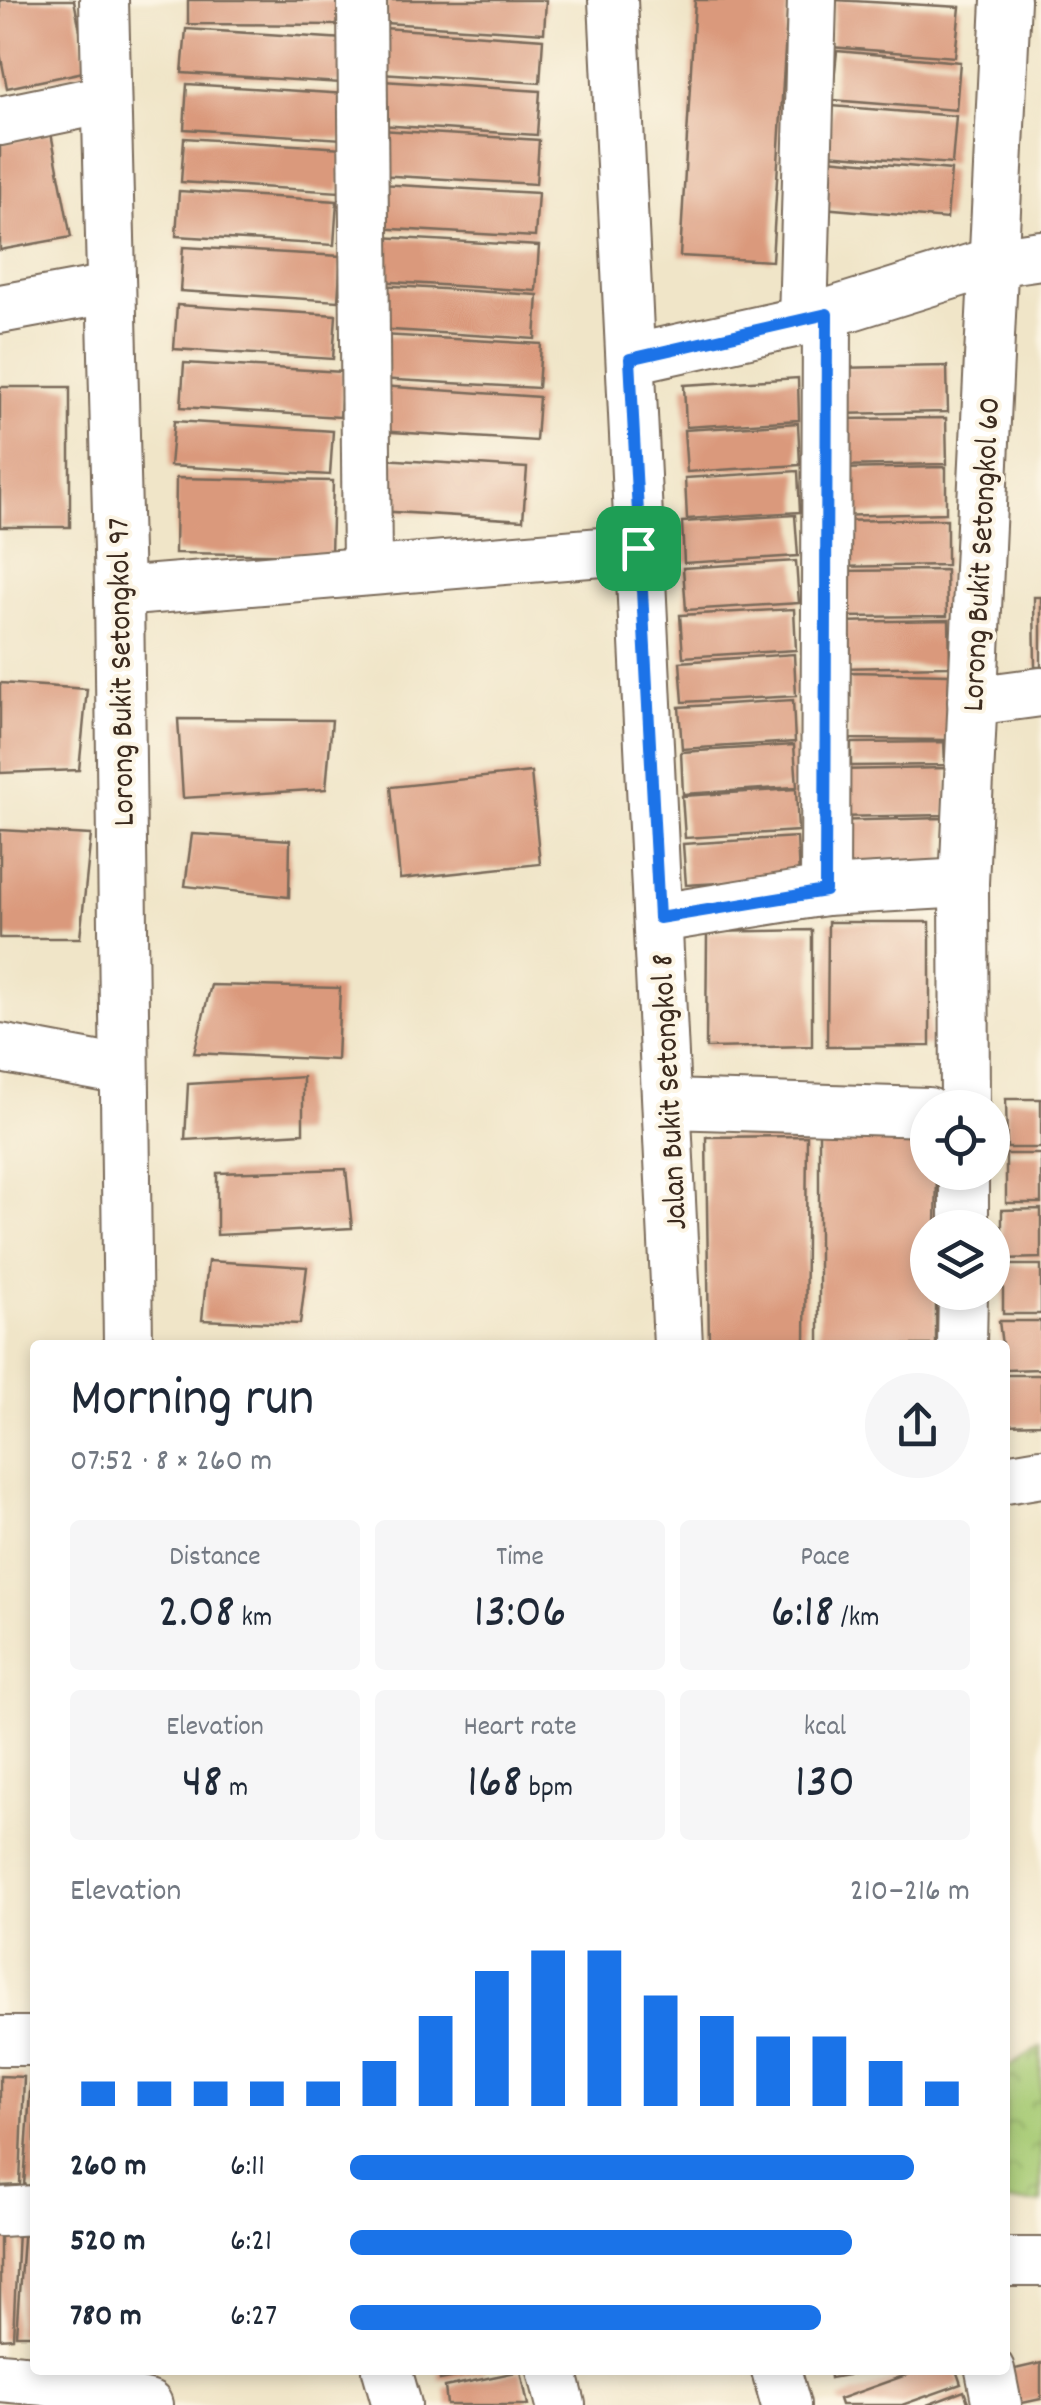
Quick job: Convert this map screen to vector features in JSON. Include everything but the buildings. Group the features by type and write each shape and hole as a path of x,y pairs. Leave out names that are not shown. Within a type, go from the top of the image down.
{"street":[{"name":"Lorong Bukit Setongkol 97","path":"104,0 119,592 128,1340"},
{"path":"362,0 367,568"},
{"name":"Jalan Bukit Setongkol 8","path":"613,0 678,1340"},
{"path":"812,0 825,891"},
{"name":"Lorong Bukit Setongkol 60","path":"965,1090 964,883 1006,0"},
{"path":"0,121 106,99"},
{"path":"630,359 815,318 992,262 1041,255"},
{"path":"0,309 109,289"},
{"path":"119,592 638,548"},
{"path":"972,701 1041,692"},
{"path":"659,918 825,891 964,883"},
{"path":"0,1048 122,1071"},
{"path":"668,1104 910,1111"},
{"path":"962,1340 963,1310"},
{"path":"1010,1478 1041,1472"},
{"path":"0,2041 30,2041"},
{"path":"0,2212 30,2210"},
{"path":"1010,2262 1041,2262"},
{"path":"388,2375 397,2405"},
{"path":"553,2375 561,2405"},
{"path":"777,2375 786,2405"},
{"path":"991,2375 997,2405"},
{"path":"0,2377 45,2381 148,2405"}],"green space":[{"path":"1041,2047 1041,2203 1010,2202 1010,2065"}],"route":[{"path":"827,314 825,891 659,918 638,548 630,359 827,314"}]}
